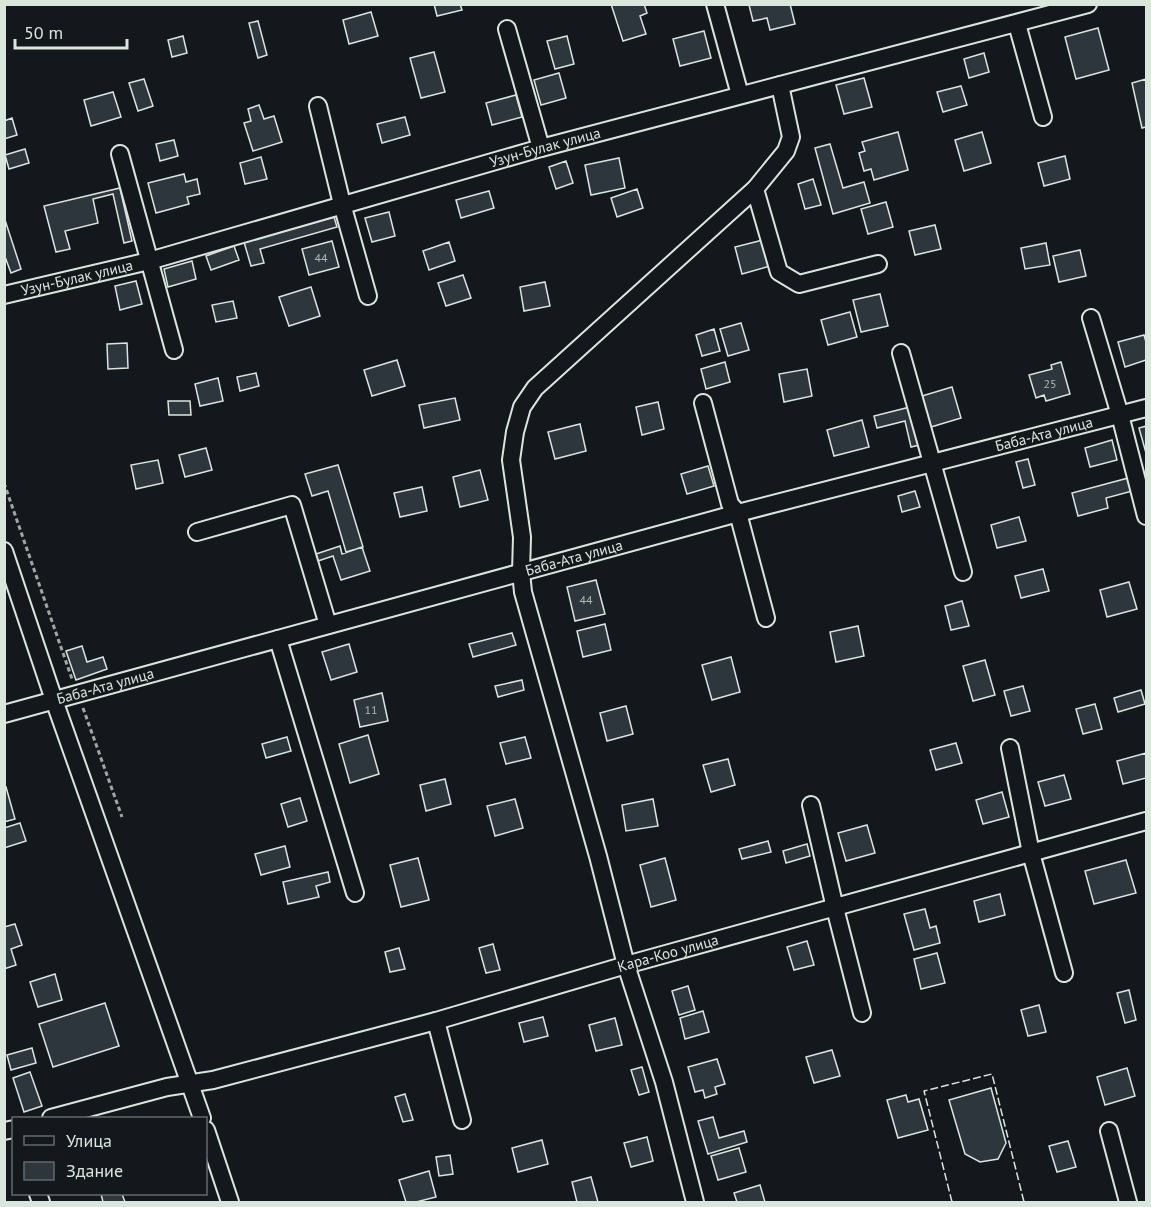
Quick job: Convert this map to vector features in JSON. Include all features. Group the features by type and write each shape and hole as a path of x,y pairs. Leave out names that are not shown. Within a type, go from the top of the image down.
{"street":[{"path":"715,4 740,95"},
{"name":"Узун-Булак улица","path":"4,295 150,261 541,148 1089,4"},
{"path":"1017,24 1043,117"},
{"path":"507,29 541,148"},
{"path":"695,1203 664,1082 626,966 598,856 523,592 522,537 511,460 522,407 535,388 755,189 786,150 791,136 780,85"},
{"path":"318,106 368,296"},
{"path":"120,154 174,350"},
{"path":"755,189 778,272 799,284 878,264"},
{"path":"1091,318 1120,415 1146,516"},
{"path":"901,353 963,572"},
{"path":"703,403 730,504 738,513 766,618"},
{"name":"Баба-Ата улица","path":"4,714 738,513 1146,408"},
{"path":"197,532 292,505 328,625"},
{"path":"4,551 200,1117"},
{"path":"278,639 355,893"},
{"path":"1010,748 1031,853 1064,972"},
{"path":"811,805 862,1013"},
{"name":"Кара-Коо улица","path":"58,1117 167,1087 213,1080 436,1021 1146,821"},
{"path":"436,1021 462,1119"},
{"path":"1109,1131 1128,1203"},
{"path":"207,1133 230,1203"}],"path":[{"path":"4,483 122,817"}],"building":[{"path":"434,4 460,4 462,10 437,16"},
{"path":"611,4 644,4 647,13 640,16 646,34 623,41"},
{"path":"790,4 795,24 770,30 767,18 753,21 749,5"},
{"path":"371,12 378,36 349,44 343,20"},
{"path":"258,21 267,55 258,58 249,23"},
{"path":"1098,28 1109,70 1076,79 1065,37"},
{"path":"704,31 711,58 680,66 673,39"},
{"path":"183,36 187,53 172,57 168,40"},
{"path":"567,36 574,64 555,69 547,41"},
{"path":"434,52 445,92 421,98 410,58"},
{"path":"984,53 989,72 969,78 964,59"},
{"path":"559,73 566,98 541,105 534,80"},
{"path":"864,78 872,107 844,114 836,85"},
{"path":"144,79 153,106 138,111 129,83"},
{"path":"1146,79 1146,127 1142,128 1132,83"},
{"path":"961,86 967,105 943,112 937,92"},
{"path":"113,92 121,117 91,126 84,100"},
{"path":"516,95 522,117 492,125 486,103"},
{"path":"259,105 264,119 274,116 282,142 253,151 244,123 251,121 248,109"},
{"path":"405,117 410,135 382,143 377,124"},
{"path":"12,118 17,135 4,139 4,121"},
{"path":"898,132 908,170 874,180 871,169 864,171 859,153 865,151 862,142"},
{"path":"982,132 991,163 964,171 955,140"},
{"path":"174,140 178,156 160,161 156,144"},
{"path":"830,144 843,188 864,182 870,203 833,214 815,148"},
{"path":"25,149 29,163 9,169 5,155"},
{"path":"1065,156 1070,179 1044,186 1038,163"},
{"path":"261,157 267,179 245,184 240,163"},
{"path":"619,158 625,188 591,195 585,165"},
{"path":"566,161 573,183 556,189 549,167"},
{"path":"184,174 186,182 197,179 200,194 187,197 189,204 156,213 148,183"},
{"path":"813,179 821,205 805,209 798,184"},
{"path":"120,188 132,241 124,243 113,194 93,199 98,223 65,231 70,249 56,252 44,206"},
{"path":"637,189 643,208 617,217 611,198"},
{"path":"489,191 494,208 461,218 456,200"},
{"path":"886,202 893,227 868,234 861,209"},
{"path":"389,212 395,236 372,242 365,218"},
{"path":"334,217 337,227 260,249 264,263 251,266 244,242"},
{"path":"5,220 21,269 11,273 4,254"},
{"path":"935,225 941,249 915,255 909,231"},
{"path":"763,240 770,266 742,274 735,247"},
{"path":"332,241 339,267 309,275 302,249"},
{"path":"449,242 455,261 429,270 423,251"},
{"path":"1046,243 1050,265 1025,269 1021,248"},
{"path":"234,246 239,260 211,270 206,256"},
{"path":"1080,250 1086,276 1059,282 1053,256"},
{"path":"192,261 196,279 168,287 164,269"},
{"path":"463,275 471,298 446,306 438,283"},
{"path":"136,281 142,304 120,310 115,286"},
{"path":"545,282 550,306 524,311 520,287"},
{"path":"311,287 320,316 289,326 279,297"},
{"path":"880,294 888,326 861,332 853,300"},
{"path":"233,301 237,318 216,322 212,305"},
{"path":"850,312 857,337 828,345 821,320"},
{"path":"741,323 749,350 728,356 720,329"},
{"path":"714,329 720,351 702,356 696,335"},
{"path":"1144,335 1146,360 1125,367 1118,342"},
{"path":"127,343 128,368 108,369 107,344"},
{"path":"397,360 405,386 372,396 364,370"},
{"path":"725,362 730,382 706,389 701,369"},
{"path":"1061,362 1070,394 1046,401 1044,395 1036,398 1029,375 1052,369 1051,365"},
{"path":"807,369 812,396 784,402 779,374"},
{"path":"256,373 259,386 240,391 237,377"},
{"path":"218,378 223,401 200,406 195,384"},
{"path":"952,387 961,418 931,427 922,396"},
{"path":"455,398 460,420 424,428 419,405"},
{"path":"168,401 190,401 191,415 169,415"},
{"path":"658,402 664,429 642,435 636,407"},
{"path":"914,406 924,444 911,447 905,421 877,428 874,416"},
{"path":"862,420 869,447 834,456 827,430"},
{"path":"580,424 586,451 555,459 548,432"},
{"path":"1146,426 1146,453 1139,428"},
{"path":"1112,440 1117,460 1090,467 1085,448"},
{"path":"206,448 212,470 185,477 179,455"},
{"path":"1028,459 1035,485 1023,488 1016,462"},
{"path":"158,460 163,483 136,489 131,465"},
{"path":"338,465 363,547 346,552 328,491 312,496 305,474"},
{"path":"708,466 714,486 687,494 681,474"},
{"path":"480,470 488,500 460,507 453,477"},
{"path":"1132,477 1136,490 1106,498 1108,508 1078,516 1072,493"},
{"path":"422,487 427,511 400,517 394,493"},
{"path":"915,491 920,507 902,512 898,496"},
{"path":"1019,517 1026,541 997,548 991,525"},
{"path":"340,546 342,554 362,547 370,571 341,580 333,556 318,561 316,554"},
{"path":"1043,569 1049,591 1021,598 1015,576"},
{"path":"596,580 605,614 575,621 567,587"},
{"path":"1129,582 1137,609 1107,617 1100,590"},
{"path":"962,601 969,626 951,630 945,606"},
{"path":"605,624 611,650 583,657 577,631"},
{"path":"858,626 864,656 836,662 830,632"},
{"path":"512,633 516,645 473,657 469,644"},
{"path":"349,644 357,672 331,680 322,652"},
{"path":"82,646 87,662 103,657 107,669 76,680 66,651"},
{"path":"731,657 740,692 712,700 702,665"},
{"path":"985,660 995,695 973,701 963,666"},
{"path":"522,680 524,690 498,697 495,686"},
{"path":"1023,686 1030,711 1011,716 1004,691"},
{"path":"1141,690 1145,704 1118,712 1114,698"},
{"path":"382,693 388,721 360,727 354,700"},
{"path":"1095,704 1102,729 1083,734 1076,709"},
{"path":"626,706 633,734 607,741 600,713"},
{"path":"368,735 379,774 350,783 339,744"},
{"path":"287,737 291,751 266,758 262,744"},
{"path":"525,737 531,758 506,764 500,743"},
{"path":"956,743 962,763 936,770 930,750"},
{"path":"1146,753 1146,778 1123,784 1117,761"},
{"path":"728,759 735,785 711,792 703,765"},
{"path":"1064,775 1071,799 1045,806 1038,782"},
{"path":"445,779 451,804 426,811 420,785"},
{"path":"6,787 15,819 4,822 4,788"},
{"path":"1002,792 1009,817 983,824 976,800"},
{"path":"300,798 307,821 288,827 281,804"},
{"path":"515,799 523,828 495,836 487,806"},
{"path":"653,799 658,826 626,831 622,805"},
{"path":"20,823 26,841 4,848 4,828"},
{"path":"867,825 875,853 846,861 838,833"},
{"path":"768,841 771,852 742,859 739,849"},
{"path":"807,844 810,856 786,863 783,851"},
{"path":"285,846 290,867 261,875 255,854"},
{"path":"418,858 429,900 401,907 390,865"},
{"path":"665,858 676,900 651,907 640,865"},
{"path":"1126,860 1136,893 1094,904 1085,871"},
{"path":"328,872 330,882 316,886 319,897 288,904 283,882"},
{"path":"1000,894 1005,915 979,922 974,901"},
{"path":"925,909 930,928 936,926 940,943 914,950 904,914"},
{"path":"15,924 22,945 11,949 16,965 4,969 4,927"},
{"path":"807,941 814,965 794,970 787,947"},
{"path":"493,944 500,970 486,973 479,948"},
{"path":"399,948 405,969 390,972 385,952"},
{"path":"937,953 945,983 921,989 914,959"},
{"path":"55,974 62,1000 38,1007 30,982"},
{"path":"688,986 695,1010 679,1015 672,991"},
{"path":"1129,990 1136,1020 1125,1023 1117,993"},
{"path":"105,1003 119,1046 53,1067 39,1024"},
{"path":"1039,1005 1046,1032 1028,1036 1021,1010"},
{"path":"703,1011 709,1032 685,1039 680,1018"},
{"path":"543,1017 548,1036 524,1042 519,1023"},
{"path":"615,1018 622,1045 596,1051 589,1025"},
{"path":"32,1048 36,1063 11,1070 7,1055"},
{"path":"832,1050 840,1076 814,1083 806,1057"},
{"path":"717,1059 725,1084 715,1087 717,1094 705,1098 703,1090 695,1092 688,1067"},
{"path":"642,1067 649,1092 639,1095 631,1070"},
{"path":"1127,1068 1135,1096 1105,1105 1097,1077"},
{"path":"30,1072 42,1106 24,1112 13,1078"},
{"path":"991,1088 1006,1143 998,1159 980,1162 965,1154 949,1100"},
{"path":"405,1094 413,1120 403,1122 395,1097"},
{"path":"906,1095 908,1102 919,1099 928,1130 898,1138 887,1100"},
{"path":"713,1117 719,1138 744,1131 747,1142 708,1154 698,1121"},
{"path":"647,1137 653,1161 631,1167 624,1143"},
{"path":"542,1140 548,1164 518,1172 512,1148"},
{"path":"1068,1141 1076,1167 1057,1172 1049,1146"},
{"path":"739,1148 746,1172 718,1180 711,1156"},
{"path":"450,1155 453,1174 439,1176 436,1157"},
{"path":"429,1171 436,1197 406,1202 399,1180"},
{"path":"591,1177 598,1202 577,1202 572,1182"},
{"path":"760,1185 765,1202 737,1202 734,1193"},
{"path":"101,1195 122,1195 125,1202 103,1202"}],"fence":[{"path":"952,1202 924,1091 992,1074 1024,1202"}]}
